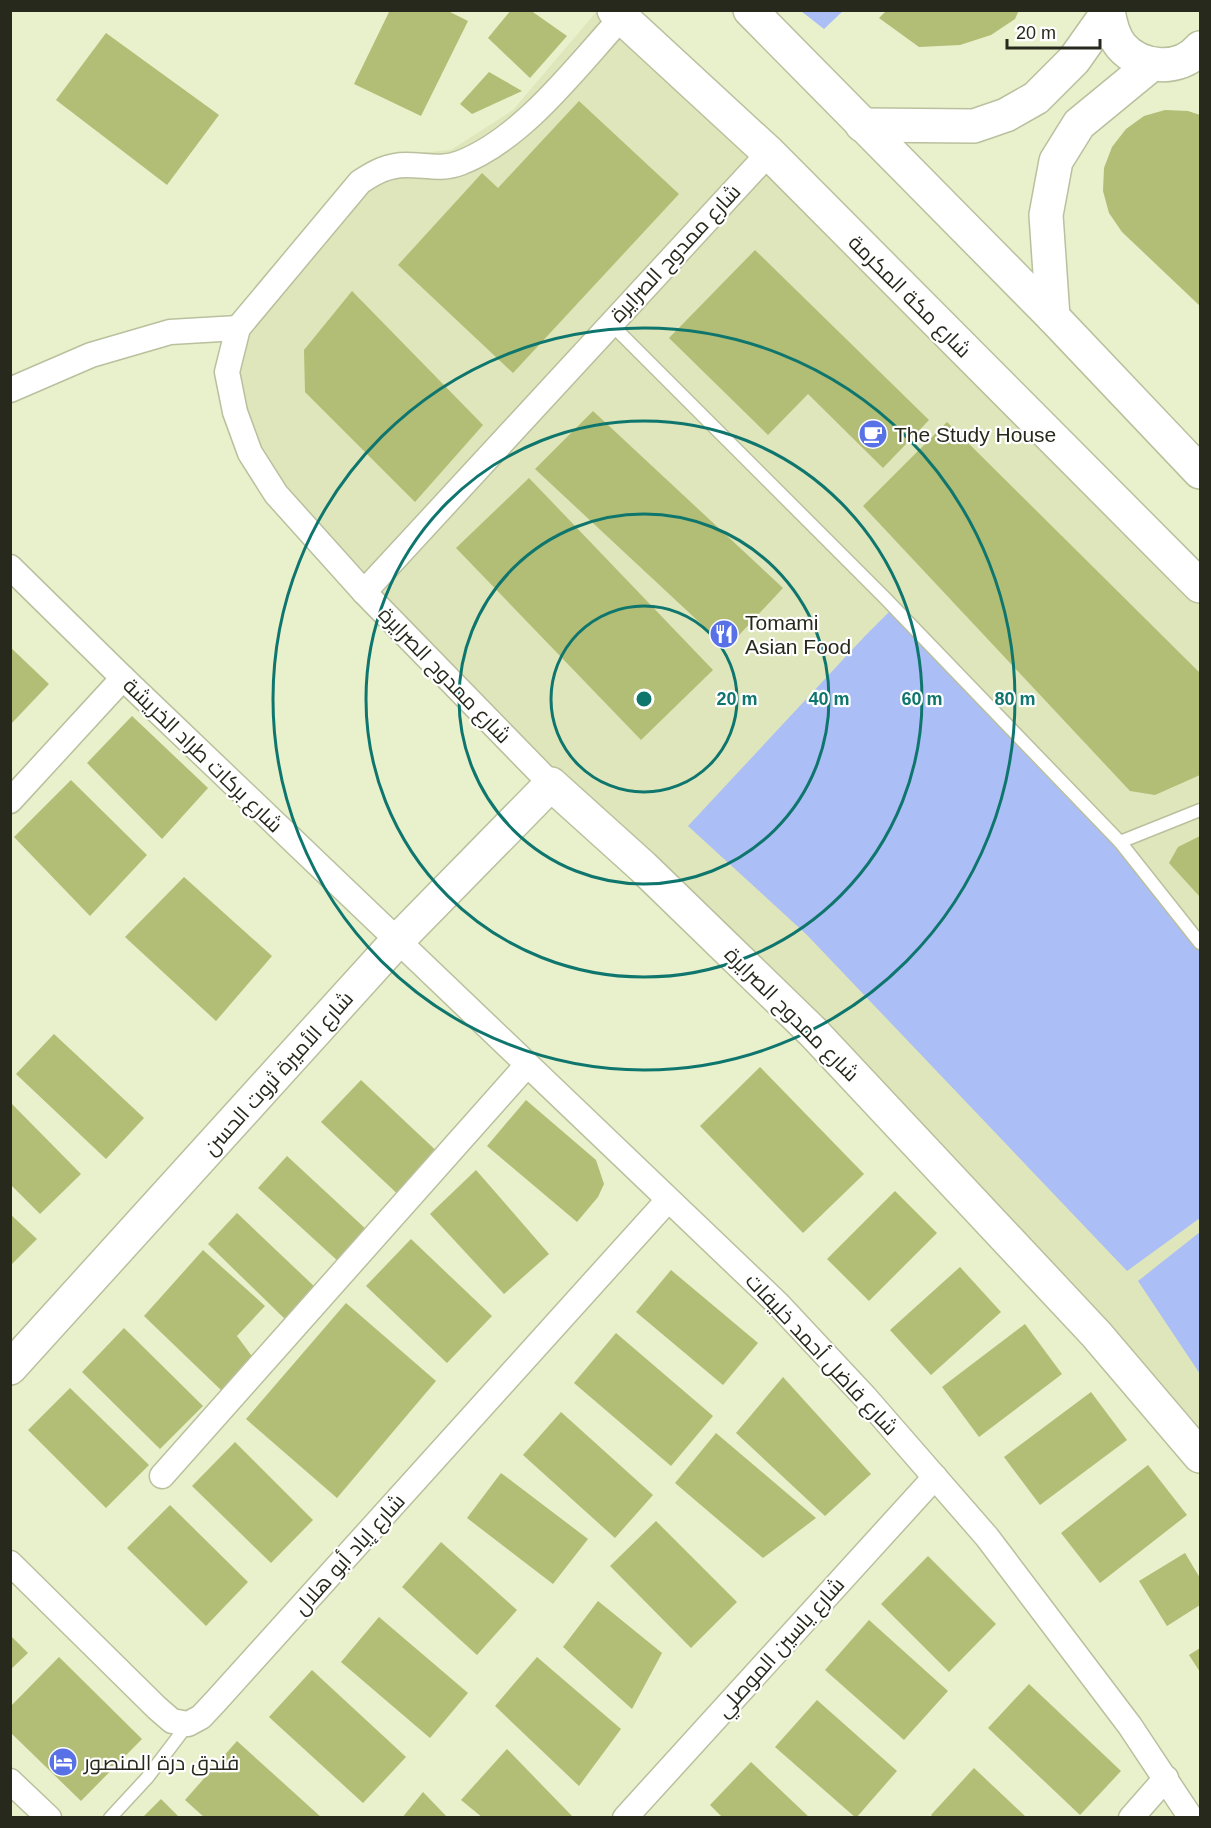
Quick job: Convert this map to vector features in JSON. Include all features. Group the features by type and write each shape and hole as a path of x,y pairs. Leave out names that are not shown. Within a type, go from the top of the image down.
{"street":[{"path":"1108,11 1112,30 1121,46 1135,58 1184,62"},
{"path":"862,125 974,126 1006,115 1036,98 1074,60 1108,11"},
{"name":"شارع مكة المكرمة","path":"618,14 768,153 1200,586"},
{"name":"شارع ممدوح الصرايرة","path":"618,14 533,114 496,144 459,164 442,168 408,165 390,167 374,172 360,182 238,328 227,372 235,411 250,453 276,494 364,592 551,784 643,867 813,1032 1096,1334 1200,1456"},
{"path":"755,18 1053,317 1200,472"},
{"path":"1053,317 1046,215 1056,162 1079,124 1184,62"},
{"name":"شارع ممدوح الصرايرة","path":"364,592 768,153"},
{"path":"10,390 91,355 170,332 238,328"},
{"name":"شارع بركات طراد الخريشة","path":"10,567 398,940"},
{"path":"10,801 123,678"},
{"name":"شارع الأميرة ثروت الحسن","path":"10,1368 398,940 551,784"},
{"name":"شارع فاضل أحمد خليفات","path":"398,940 778,1304 866,1396 987,1537 1130,1726 1191,1818"},
{"path":"162,1476 527,1065"},
{"name":"شارع إياد أبو هلال","path":"188,1724 201,1717 216,1701 668,1200"},
{"name":"شارع ياسين الموصلي","path":"625,1818 935,1477"},
{"path":"10,1563 157,1708 172,1721 188,1724"},
{"path":"1131,1818 1166,1778"},
{"path":"10,1781 49,1818"}],"lane":[{"path":"610,323 884,597 1120,842 1200,944"},
{"path":"1120,842 1200,810"},
{"path":"110,1818 147,1778 188,1724"}],"shaded area":[{"path":"597,11 614,11 1200,586 1200,1456 276,494 235,412 238,328 386,156 451,150 513,110"},
{"path":"801,11 843,11 824,29"},
{"path":"894,607 1120,842 1200,943 1200,1218 1127,1271 807,935 688,826"},
{"path":"1200,1232 1200,1374 1138,1281"}],"building":[{"path":"390,10 446,10 468,21 421,116 354,84"},
{"path":"511,10 530,10 567,36 530,78 488,38"},
{"path":"887,10 1019,10 1015,19 991,35 960,45 919,47 879,18"},
{"path":"106,33 219,115 167,185 56,100"},
{"path":"489,72 522,91 472,114 460,104"},
{"path":"579,101 679,194 513,373 398,265 482,173 498,188"},
{"path":"1165,110 1188,111 1200,115 1200,306 1122,232 1109,213 1103,191 1104,168 1112,147 1126,129 1144,116"},
{"path":"755,250 929,420 883,468 808,394 768,435 669,338"},
{"path":"352,291 483,425 415,502 305,392 304,350"},
{"path":"593,411 783,588 727,648 535,469"},
{"path":"947,422 1200,673 1200,775 1155,795 1130,791 863,506"},
{"path":"529,478 713,670 641,740 456,548"},
{"path":"10,647 49,684 10,725"},
{"path":"132,716 208,788 162,839 87,763"},
{"path":"71,780 147,855 90,916 14,837"},
{"path":"1200,836 1200,897 1169,863 1178,847"},
{"path":"184,877 272,956 216,1021 125,937"},
{"path":"54,1034 144,1118 106,1159 16,1074"},
{"path":"760,1067 864,1174 803,1233 700,1126"},
{"path":"361,1080 444,1158 404,1200 321,1122"},
{"path":"526,1100 596,1160 604,1184 598,1197 577,1222 487,1146"},
{"path":"10,1102 81,1174 40,1214 10,1184"},
{"path":"287,1156 368,1231 339,1262 258,1188"},
{"path":"476,1170 549,1254 504,1294 430,1214"},
{"path":"895,1191 937,1233 869,1301 827,1259"},
{"path":"237,1213 317,1289 288,1322 208,1244"},
{"path":"10,1214 37,1239 10,1266"},
{"path":"411,1239 492,1316 447,1363 366,1286"},
{"path":"203,1250 265,1306 237,1336 254,1359 222,1391 144,1316"},
{"path":"960,1267 1001,1312 931,1375 890,1330"},
{"path":"671,1270 758,1343 723,1385 636,1312"},
{"path":"346,1303 436,1381 337,1498 246,1419"},
{"path":"1025,1324 1062,1374 979,1437 942,1387"},
{"path":"124,1328 203,1406 160,1449 82,1372"},
{"path":"616,1333 713,1416 671,1466 574,1383"},
{"path":"783,1377 871,1474 825,1516 736,1433"},
{"path":"70,1388 149,1465 106,1508 28,1430"},
{"path":"1091,1392 1127,1440 1040,1505 1004,1457"},
{"path":"561,1412 653,1495 615,1538 523,1455"},
{"path":"716,1433 816,1518 763,1558 675,1483"},
{"path":"235,1442 313,1520 271,1563 192,1486"},
{"path":"1148,1465 1187,1515 1100,1583 1061,1533"},
{"path":"501,1473 588,1539 553,1584 467,1518"},
{"path":"170,1505 248,1582 206,1626 127,1548"},
{"path":"656,1521 737,1602 691,1648 610,1566"},
{"path":"441,1542 517,1610 477,1655 402,1587"},
{"path":"1185,1553 1200,1578 1200,1605 1167,1626 1139,1581"},
{"path":"928,1556 996,1624 949,1672 881,1604"},
{"path":"598,1601 662,1653 632,1709 563,1647"},
{"path":"379,1617 468,1693 430,1738 341,1662"},
{"path":"869,1620 948,1691 904,1740 825,1670"},
{"path":"10,1635 28,1653 10,1670"},
{"path":"1200,1648 1200,1672 1189,1655"},
{"path":"59,1657 142,1739 81,1801 10,1732 10,1707"},
{"path":"537,1657 621,1729 579,1786 495,1706"},
{"path":"312,1670 406,1757 363,1803 269,1717"},
{"path":"1029,1684 1121,1771 1080,1815 988,1728"},
{"path":"817,1700 897,1771 856,1818 775,1747"},
{"path":"237,1741 322,1818 205,1818 185,1800"},
{"path":"507,1749 572,1816 570,1818 483,1818 461,1800"},
{"path":"751,1762 810,1818 723,1818 710,1805"},
{"path":"974,1768 1027,1818 934,1818 931,1815"},
{"path":"423,1792 448,1818 402,1818"},
{"path":"161,1799 180,1818 142,1818"}],"place":[{"name":"The Study House","path":"873,434"},
{"name":"Tomami Asian Food","path":"724,634"},
{"name":"فندق درة المنصور","path":"63,1762"}]}
